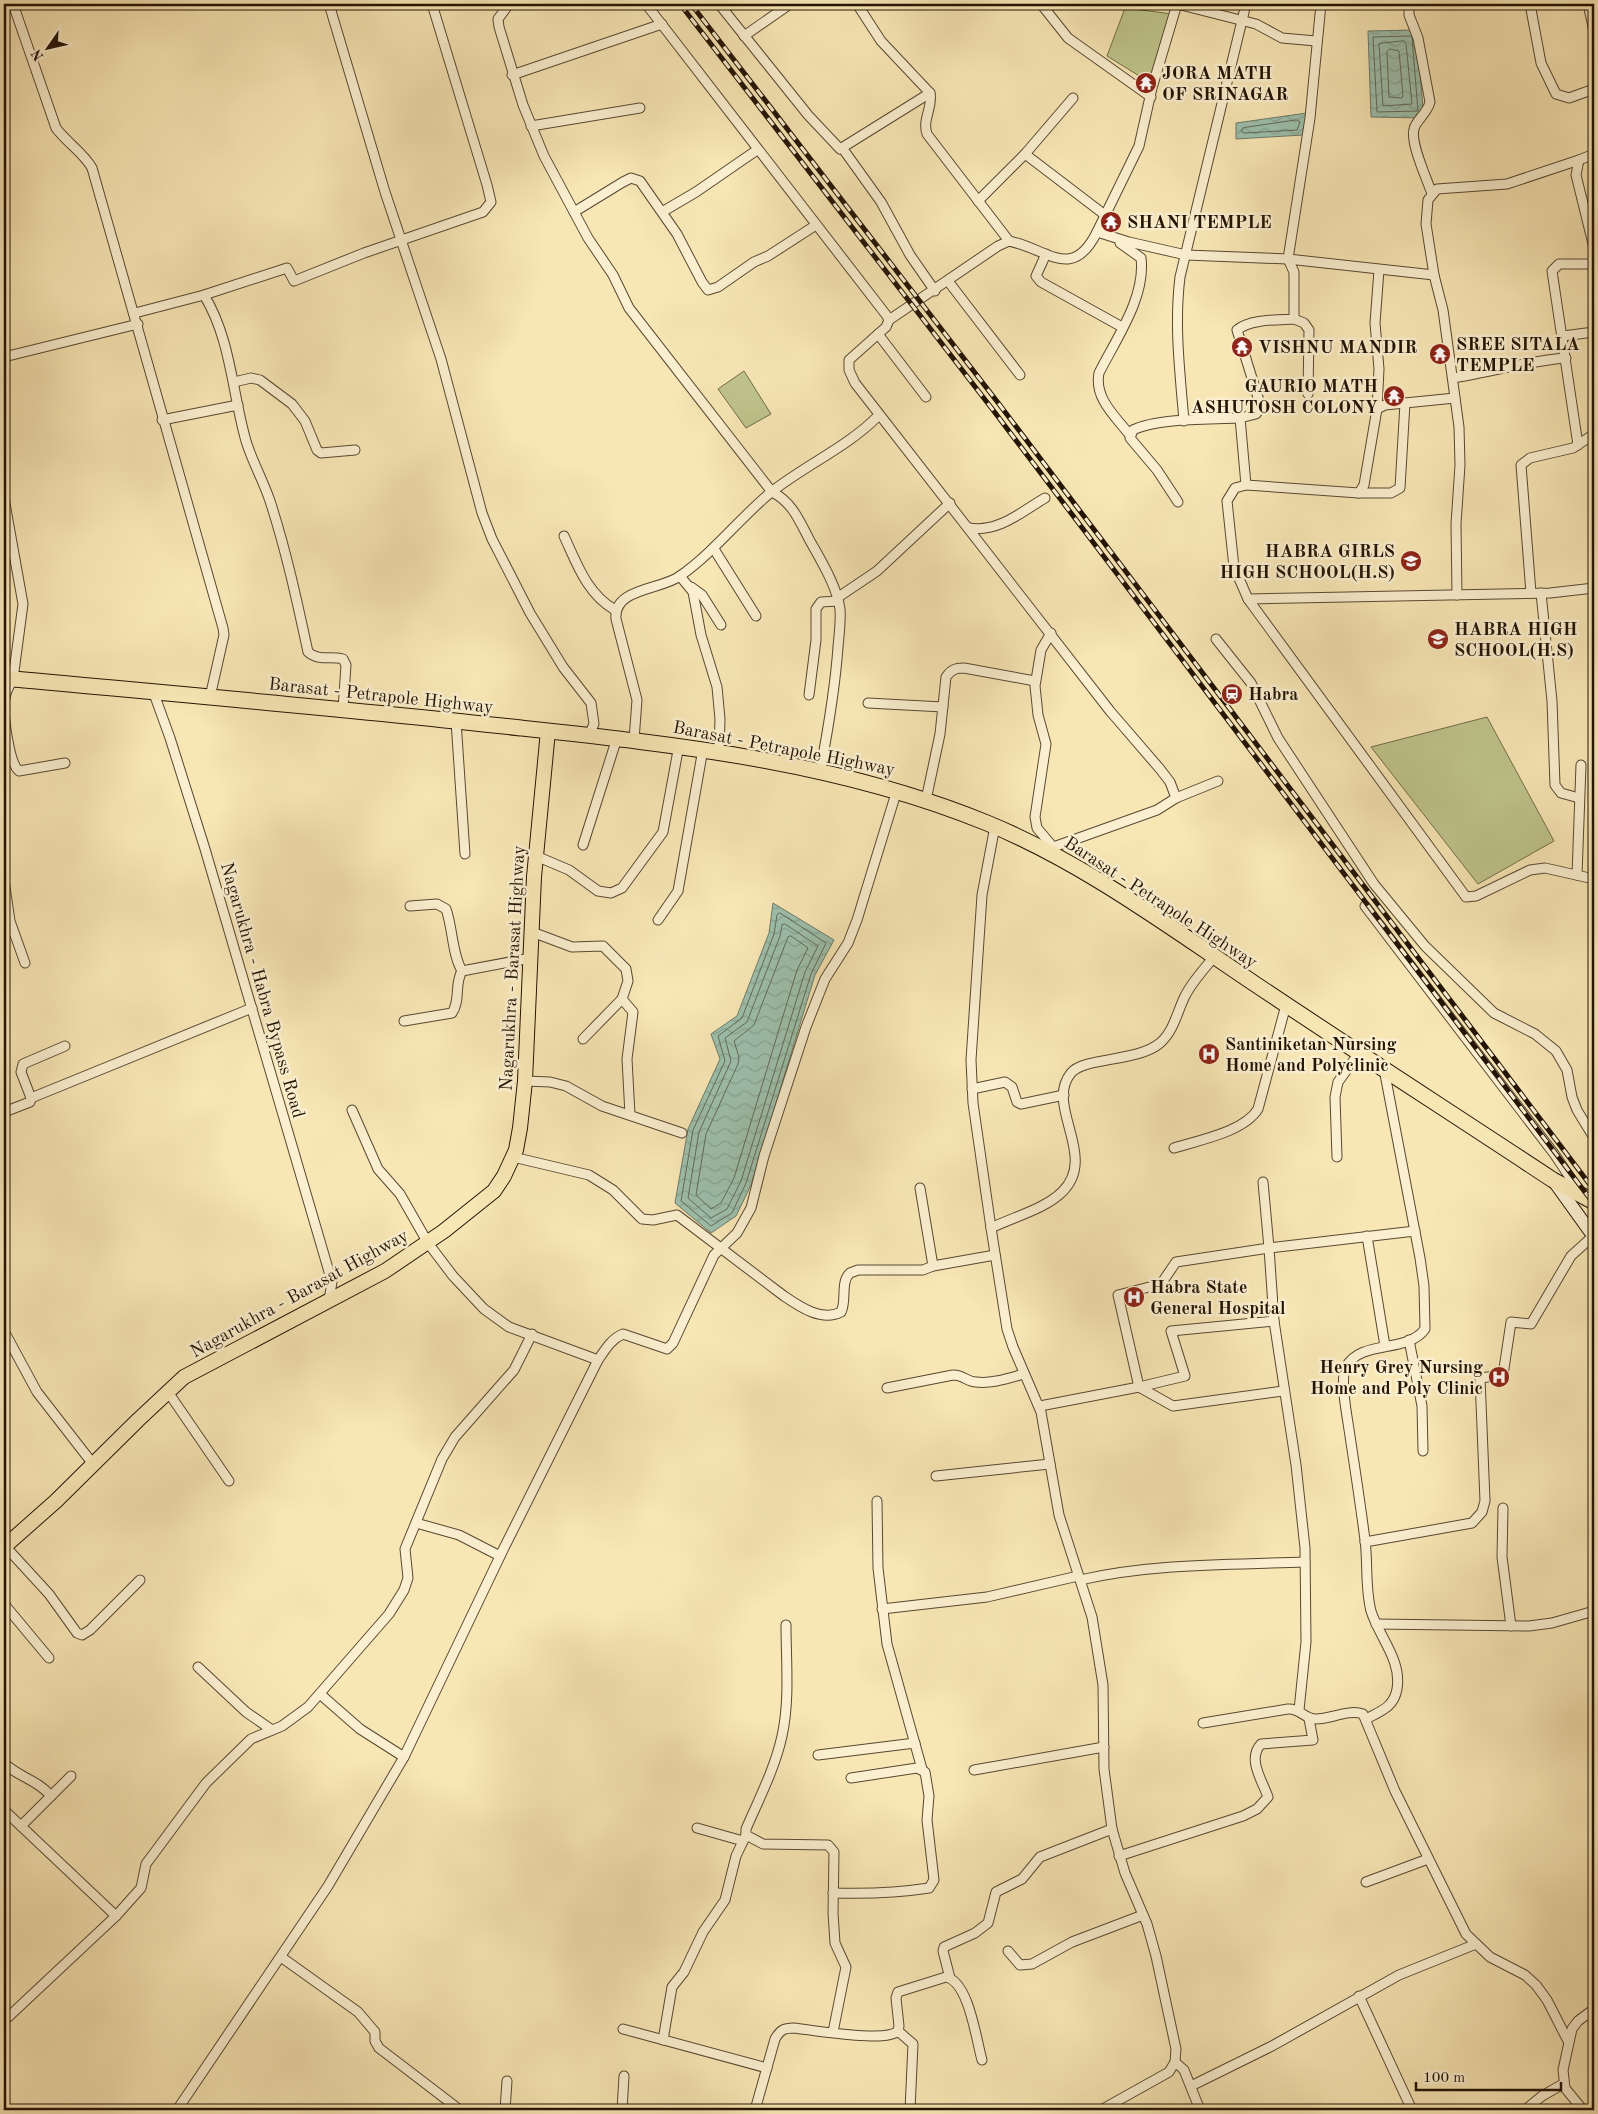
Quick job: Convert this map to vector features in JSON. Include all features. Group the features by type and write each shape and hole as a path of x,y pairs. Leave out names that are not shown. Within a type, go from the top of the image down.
{"highway":[{"name":"Barasat - Petrapole Highway","path":"8,679 343,709 679,745 719,751 897,790 995,826 1049,849 1553,1180 1594,1202"}],"main road":[{"name":"Nagarukhra - Barasat Highway","path":"4,1547 184,1377 385,1271 428,1243 494,1190 504,1176 513,1157 520,1128 525,1081 536,856 548,731"},
{"path":"1553,1180 1594,1236"}],"street":[{"path":"14,4 56,128 64,139 87,160 92,168 135,313 162,420 223,628 224,635 210,697"},
{"path":"329,4 346,67 401,242 441,359 474,486 492,539 530,613 563,667 591,703 594,724 589,735"},
{"path":"135,313 204,295 287,268 294,281 364,253 401,242 483,212 491,202 432,4"},
{"path":"509,4 498,19 512,74 531,126 552,173 613,275 629,308 772,492 791,506 837,599 840,623 837,660 831,710 820,772"},
{"path":"646,4 889,320"},
{"path":"719,4 837,148 843,149 930,93"},
{"path":"744,36 790,4"},
{"path":"857,4 882,41 930,93 931,100 925,122 927,134 1009,241 1060,260 1076,257 1090,246 1140,146 1151,97 1177,4 1261,26 1282,38 1316,41"},
{"path":"1041,4 1068,38 1151,97"},
{"path":"1184,421 1178,348 1177,301 1180,277 1199,190 1246,4"},
{"path":"1294,318 1294,272 1288,259 1310,118 1321,4"},
{"path":"1409,4 1409,15 1418,38 1430,102 1428,110 1415,125 1414,139 1432,194"},
{"path":"1530,4 1541,63 1556,94 1569,98 1594,89"},
{"path":"1588,4 1594,27"},
{"path":"512,74 662,24"},
{"path":"978,201 1025,154 1073,98"},
{"path":"531,126 640,108"},
{"path":"843,149 881,202 910,255 935,291"},
{"path":"662,212 696,192 757,150"},
{"path":"1025,154 1105,214"},
{"path":"1457,595 1456,524 1460,465 1455,398 1443,310 1434,276 1426,224 1426,208 1432,194 1445,187 1507,184 1594,154"},
{"path":"1579,160 1576,175 1594,248"},
{"path":"574,212 631,178 640,181 690,256 702,282 708,290 718,287 754,262 768,256 816,225"},
{"path":"1097,232 1186,256 1288,259 1434,276"},
{"path":"1107,235 1141,258 1143,273 1122,328 1099,373 1097,383 1100,396 1129,434 1130,438 1157,470 1178,502"},
{"path":"1009,241 998,246 935,291 889,320 886,327 854,355 848,365 855,383 879,415 950,503 1110,711 1160,769 1170,782 1176,798"},
{"path":"1046,254 1036,276 1041,282 1122,328"},
{"path":"1578,444 1552,271 1559,264 1590,264 1594,261"},
{"path":"1359,493 1364,485 1377,409 1376,322 1379,270"},
{"path":"948,281 1020,375"},
{"path":"204,295 214,311 230,362 247,443 263,480 284,549 308,652 320,658 343,659 346,665 343,709"},
{"path":"1129,434 1140,426 1240,418 1256,414 1261,407 1237,330 1242,326 1294,318 1304,323 1309,330 1308,394"},
{"path":"4,357 138,324"},
{"path":"1563,336 1594,332"},
{"path":"878,334 926,397"},
{"path":"1453,378 1483,374 1530,361 1566,358"},
{"path":"234,382 244,379 256,379 268,385 286,399 301,415 320,453 356,450"},
{"path":"1377,409 1385,404 1455,398"},
{"path":"1405,403 1400,488 1392,493 1359,493 1246,485 1234,488 1227,501 1235,572 1248,599 1466,897 1476,896 1530,870 1545,868 1594,879"},
{"path":"162,420 238,405"},
{"path":"634,740 637,700 615,610 622,599 670,583 680,576 714,549 772,492 795,474 859,433 879,415"},
{"path":"1240,418 1246,485"},
{"path":"1531,593 1521,465 1530,458 1562,451 1594,434"},
{"path":"4,498 23,604 4,705 12,762 19,771 65,762"},
{"path":"969,528 980,530 993,528 1045,498"},
{"path":"809,695 816,640 816,609 821,602 837,599 877,571 950,503"},
{"path":"564,536 593,592 604,604 615,610"},
{"path":"714,549 756,616"},
{"path":"680,576 690,587 702,595 722,625"},
{"path":"690,587 717,687 720,719 719,751"},
{"path":"1248,599 1541,593 1594,588"},
{"path":"1541,593 1552,701 1555,785 1561,793 1579,798"},
{"path":"1051,633 1041,650 1035,681 1036,706 1046,744 1035,825 1049,849 1157,810 1176,798 1218,781"},
{"path":"1216,639 1251,684 1278,738 1380,892 1425,946 1494,1013 1535,1034 1556,1051 1567,1070 1572,1097 1577,1110 1594,1138"},
{"path":"926,800 937,751 946,677 957,668 1035,681"},
{"name":"Nagarukhra - Habra Bypass Road","path":"153,691 170,738 252,1008 332,1282 329,1300"},
{"path":"868,703 943,707"},
{"path":"456,721 465,854"},
{"path":"583,845 617,738"},
{"path":"536,856 569,870 598,891 611,893 622,888 663,832 679,745"},
{"path":"658,920 678,891 703,749"},
{"path":"1577,875 1580,765"},
{"path":"177,2110 328,1886 404,1757 500,1556 598,1360 616,1336 623,1334 667,1349 673,1343 714,1255 737,1233 751,1208 764,1156 806,1027 825,979 848,943 857,920 897,790"},
{"path":"995,826 982,895 972,1032 972,1089 991,1228 1007,1329 1024,1374 1040,1406 1059,1515 1092,1617 1102,1675 1106,1798 1112,1829 1119,1856 1143,1915 1156,1956 1176,2049 1175,2062 1169,2072 1101,2110"},
{"path":"4,880 10,922 25,963"},
{"path":"404,1021 452,1013 457,1006 458,981 462,971 455,955 453,931 446,909 437,904 410,906"},
{"path":"1365,906 1555,1155 1578,1193"},
{"path":"532,932 572,947 603,946 626,969 628,981 622,999 582,1039"},
{"path":"991,1228 1047,1202 1068,1186 1075,1166 1076,1154 1064,1105 1064,1095 1066,1080 1072,1071 1098,1062 1128,1057 1146,1051 1160,1043 1169,1032 1185,996 1214,956"},
{"path":"462,971 530,958"},
{"path":"622,999 633,1012 627,1058 630,1115"},
{"path":"1174,1148 1241,1126 1254,1116 1258,1110 1286,1005"},
{"path":"4,1112 26,1105 30,1102 31,1098 252,1008"},
{"path":"31,1098 21,1068 28,1061 64,1046"},
{"path":"1337,1157 1334,1114 1338,1082 1359,1053"},
{"path":"1366,1718 1390,1706 1397,1689 1394,1664 1385,1639 1376,1624 1368,1596 1365,1542 1345,1401 1345,1369 1351,1360 1362,1353 1409,1340 1421,1334 1425,1329 1424,1286 1384,1069"},
{"path":"525,1081 550,1082 566,1086 602,1106 682,1133"},
{"path":"972,1089 1005,1082 1012,1087 1017,1102 1021,1104 1064,1095"},
{"path":"352,1110 378,1169 400,1194 428,1243 468,1293 492,1317 509,1326 598,1360"},
{"path":"513,1157 589,1176 613,1190 642,1219 653,1220 676,1215 801,1308 826,1315 841,1312 844,1306 845,1281 850,1273 858,1270 923,1270 933,1266 995,1255"},
{"path":"1263,1182 1274,1320 1302,1515 1305,1562 1306,1642 1299,1710"},
{"path":"920,1188 933,1266"},
{"path":"1283,1391 1173,1406 1139,1387 1118,1295 1161,1284 1176,1262 1269,1248 1415,1231"},
{"path":"1367,1236 1385,1346"},
{"path":"1365,1542 1472,1523 1478,1518 1485,1500 1480,1378 1503,1375 1511,1322 1530,1324 1571,1256 1594,1236"},
{"path":"332,1282 343,1293"},
{"path":"1040,1406 1185,1376 1171,1331 1274,1320"},
{"path":"4,1331 37,1392 93,1464"},
{"path":"4,2021 116,1916 141,1888 146,1864 206,1783 251,1740 282,1726 302,1712 320,1694 389,1614 404,1590 408,1578 405,1549 442,1460 455,1438 514,1370 532,1334"},
{"path":"1409,1340 1422,1406 1423,1451"},
{"path":"887,1388 953,1375 961,1375 974,1382 999,1381 1024,1374"},
{"path":"168,1392 229,1481"},
{"path":"936,1476 1050,1464"},
{"path":"833,1893 876,1894 911,1891 932,1886 934,1869 927,1820 929,1796 925,1772 922,1769 887,1644 878,1568 877,1501"},
{"path":"1503,1508 1502,1557 1512,1626"},
{"path":"416,1522 459,1535 500,1556"},
{"path":"4,1547 49,1594 77,1634 82,1635 90,1630 140,1580"},
{"path":"882,1609 979,1598 1115,1572 1155,1568 1305,1562"},
{"path":"4,1604 49,1658"},
{"path":"1376,1624 1512,1626 1552,1623 1594,1611"},
{"path":"663,2040 672,1987 684,1972 704,1932 725,1900 732,1867 782,1738 786,1710 786,1625"},
{"path":"198,1667 246,1712 272,1730"},
{"path":"320,1694 360,1729 404,1757"},
{"path":"1119,1856 1243,1816 1257,1809 1268,1797 1253,1758 1255,1750 1261,1744 1313,1740 1309,1719 1299,1710 1288,1709 1203,1723"},
{"path":"1309,1719 1359,1712 1366,1718 1395,1791 1466,1934 1490,1957 1525,1975 1536,1985 1547,2000 1568,2041"},
{"path":"818,1755 915,1743"},
{"path":"974,1770 1104,1747"},
{"path":"4,1764 11,1770 43,1786 51,1796"},
{"path":"851,1778 922,1769"},
{"path":"21,1826 71,1776"},
{"path":"4,1810 116,1916"},
{"path":"698,1828 763,1844 828,1845 834,1852 835,1943 846,1967 834,2032"},
{"path":"982,2060 963,1992 950,1978 943,1951 944,1947 984,1928 988,1923 996,1892 1022,1880 1040,1857 1112,1829"},
{"path":"1366,1882 1428,1859"},
{"path":"1008,1951 1020,1965 1032,1964 1072,1942 1143,1915"},
{"path":"1190,2086 1272,2046 1399,1975 1476,1944"},
{"path":"281,1957 364,2017 375,2032 375,2041 379,2048 460,2110"},
{"path":"910,2110 914,2044 898,2031 896,1998 898,1992 946,1976 950,1978"},
{"path":"1359,1996 1412,2110"},
{"path":"1583,2110 1563,2084 1563,2070 1568,2041 1578,2020 1594,2009"},
{"path":"756,2110 775,2039 785,2028 891,2035 898,2031"},
{"path":"623,2029 767,2068"},
{"path":"1175,2062 1184,2070 1200,2110"},
{"path":"622,2110 624,2076"},
{"path":"505,2110 507,2081"},
{"path":"1525,2110 1542,2096 1563,2084"}],"green space":[{"path":"1125,8 1173,14 1149,82 1107,56"},
{"path":"744,371 771,414 746,428 718,389"},
{"path":"1487,717 1554,841 1478,884 1371,747"}],"water":[{"path":"1416,30 1424,118 1371,117 1368,31"},
{"path":"1307,113 1303,135 1236,139 1236,123"},
{"path":"773,903 834,940 815,975 751,1185 736,1216 711,1233 675,1203 688,1129 720,1059 711,1034 737,1016 769,933"}],"railway":[{"path":"680,4 993,410 1594,1204"},
{"path":"691,4 999,404 1594,1190"}],"place":[{"name":"JORA MATH OF SRINAGAR","path":"1146,83"},
{"name":"SHANI TEMPLE","path":"1111,222"},
{"name":"VISHNU MANDIR","path":"1242,347"},
{"name":"SREE SITALA TEMPLE","path":"1440,354"},
{"name":"GAURIO MATH ASHUTOSH COLONY","path":"1394,396"},
{"name":"HABRA GIRLS HIGH SCHOOL(H.S)","path":"1411,561"},
{"name":"HABRA HIGH SCHOOL(H.S)","path":"1438,639"},
{"name":"Habra","path":"1232,694"},
{"name":"Santiniketan Nursing Home and Polyclinic","path":"1209,1054"},
{"name":"Habra State General Hospital","path":"1134,1297"},
{"name":"Henry Grey Nursing Home and Poly Clinic","path":"1499,1377"}]}
